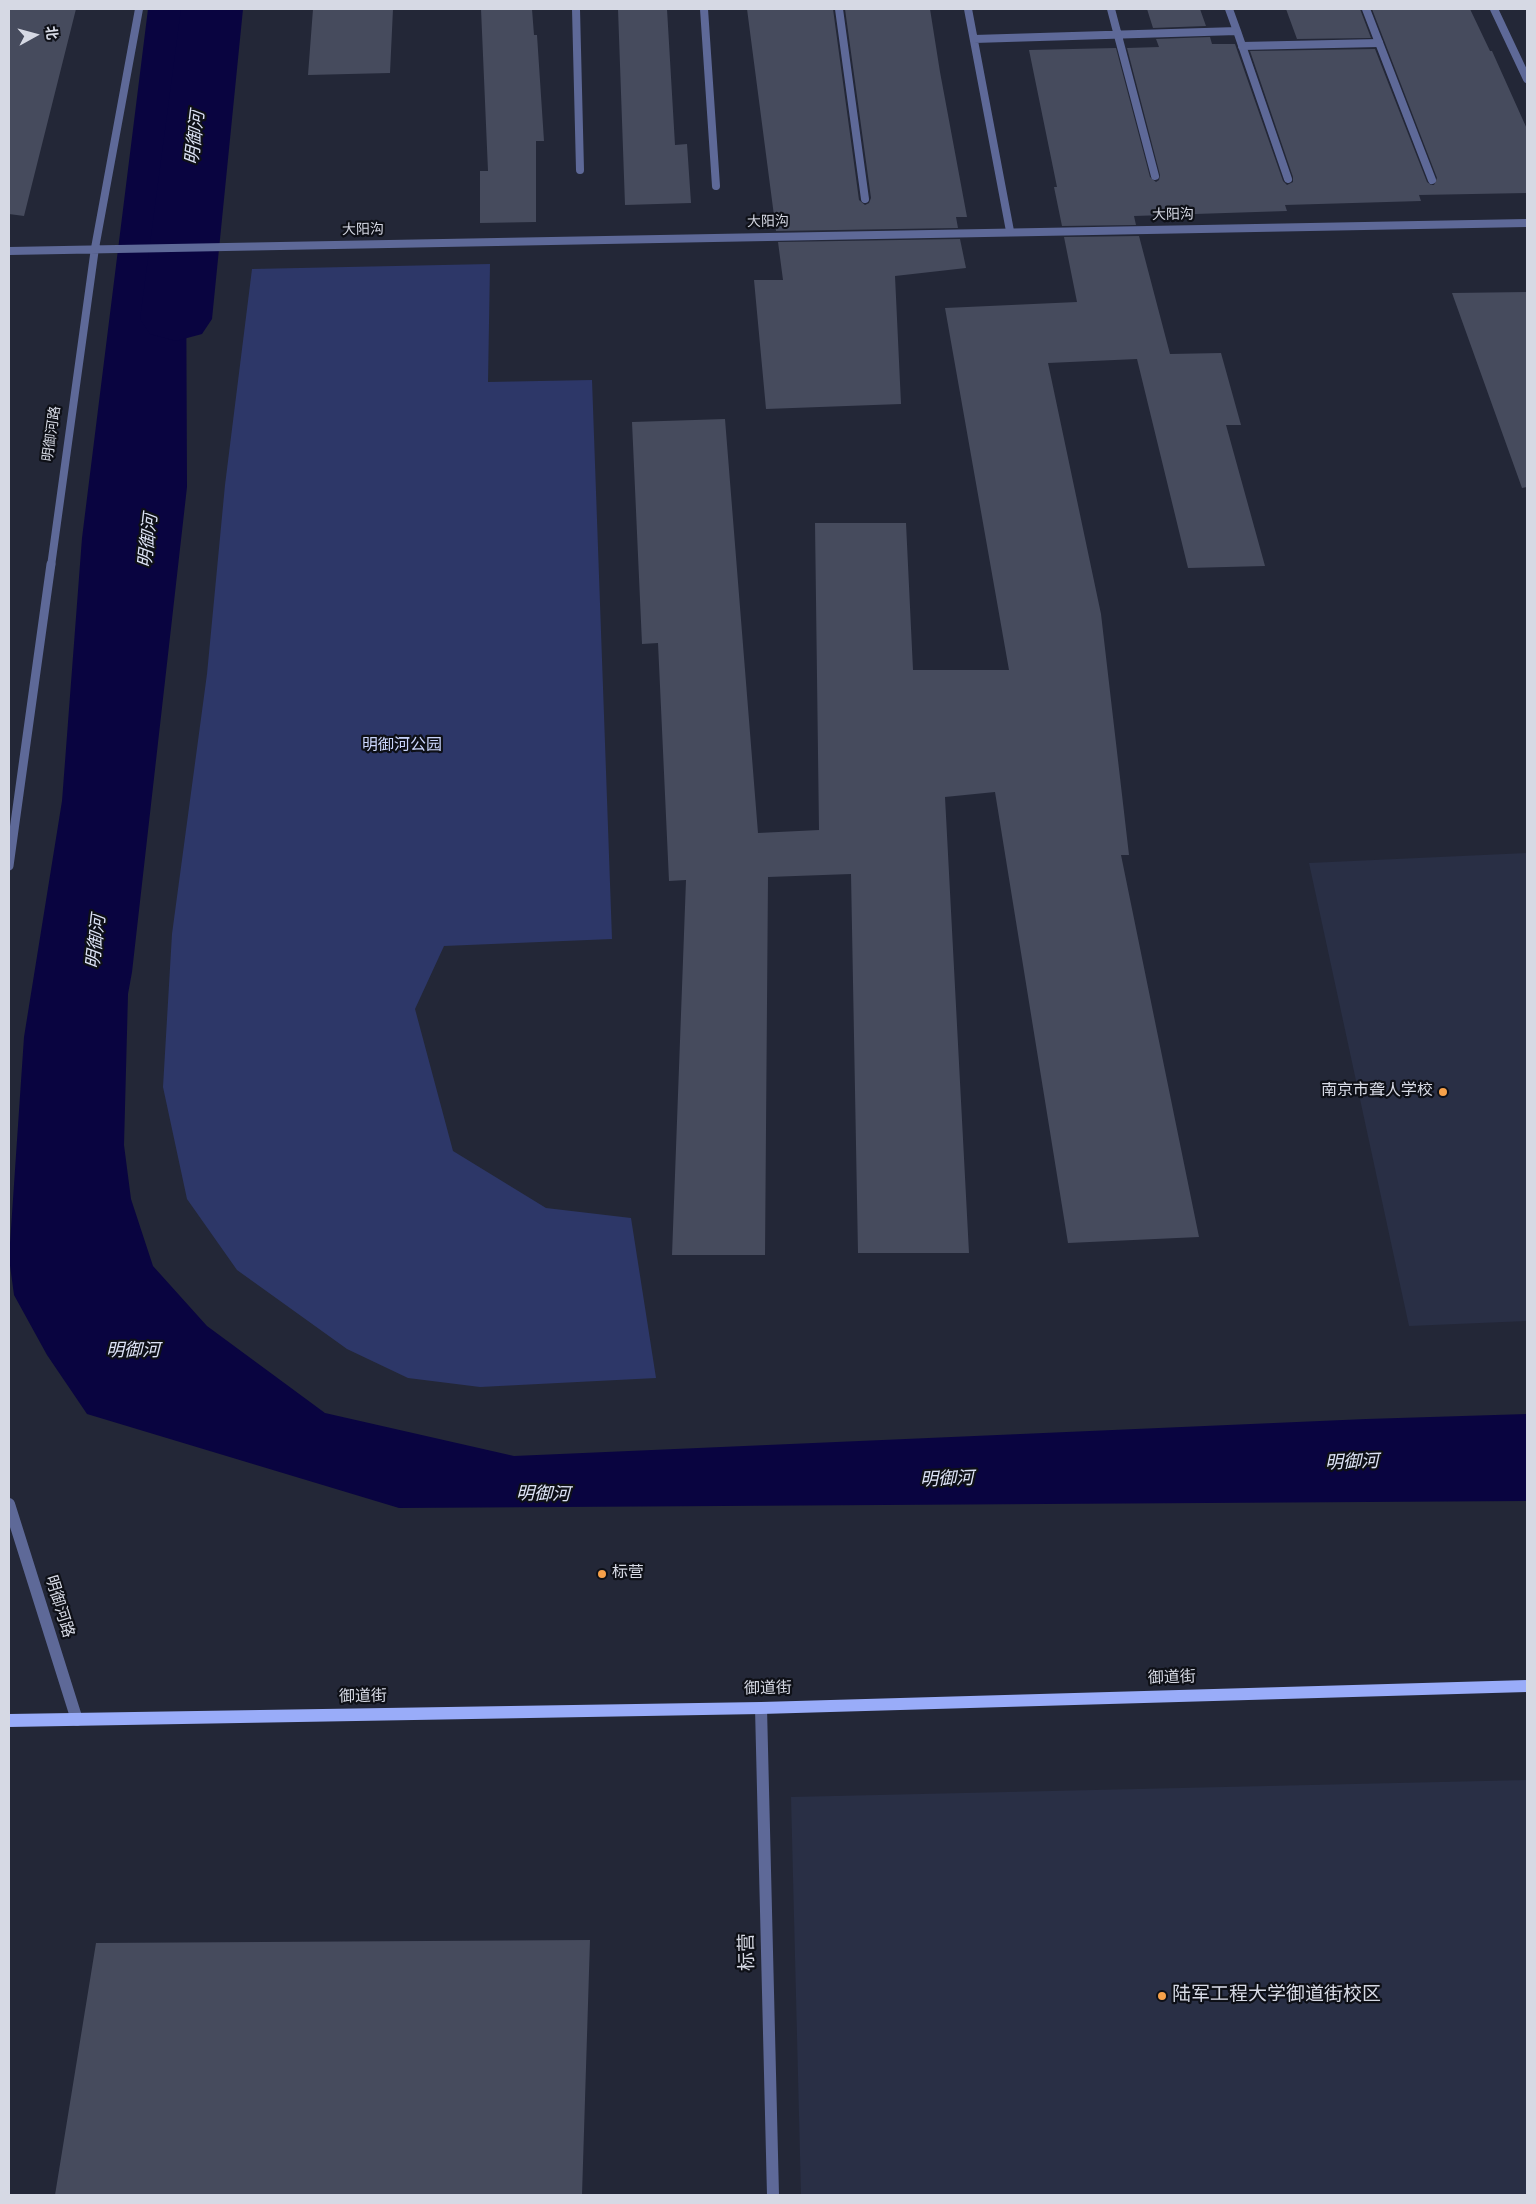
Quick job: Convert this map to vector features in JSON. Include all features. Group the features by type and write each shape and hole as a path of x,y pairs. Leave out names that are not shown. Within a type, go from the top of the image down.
{"main road":[{"name":"御道街","path":"9,1722 762,1708 1527,1686"}],"street":[{"name":"明御河路","path":"9,866 96,248 139,9"},
{"path":"576,9 580,170"},
{"path":"704,9 716,186"},
{"path":"839,9 865,199"},
{"path":"968,9 1010,231"},
{"path":"1111,9 1155,176"},
{"path":"1229,9 1288,179"},
{"path":"1366,9 1432,180"},
{"path":"1494,9 1527,79"},
{"path":"974,39 1237,31"},
{"path":"1242,46 1379,43"},
{"name":"大阳沟","path":"9,251 1010,231 1527,224"},
{"name":"明御河路","path":"9,1504 77,1720"},
{"name":"标营","path":"762,1708 773,2195"}],"shaded area":[{"name":"南京市聋人学校","path":"1527,853 1527,1321 1409,1326 1309,863"},
{"name":"陆军工程大学御道街校区","path":"1527,1780 1527,2195 801,2195 791,1797"}],"green space":[{"name":"明御河公园","path":"490,264 488,382 592,380 612,939 444,946 415,1009 453,1151 546,1208 631,1218 656,1378 480,1387 408,1378 347,1349 237,1270 187,1199 163,1087 172,934 207,674 225,485 252,269"}],"water":[{"name":"明御河","path":"148,9 208,9 186,245 187,487 128,994 124,1145 131,1199 153,1266 207,1326 325,1413 514,1456 1366,1419 1527,1414 1527,1501 399,1508 87,1414 47,1355 14,1295 9,1258 24,1037 62,801 82,538"}],"building":[{"path":"9,9 76,9 24,216 9,214"},
{"path":"313,9 393,9 390,73 308,75"},
{"path":"481,9 532,9 534,35 537,35 544,141 536,141 536,222 480,223 480,171 488,171"},
{"path":"618,9 667,9 675,145 687,144 691,203 625,205"},
{"path":"747,9 833,9 859,200 865,205 869,203 871,198 845,9 930,9 967,217 956,217 958,228 776,231"},
{"path":"1147,9 1200,9 1206,26 1153,28"},
{"path":"1286,9 1360,9 1371,38 1297,39"},
{"path":"1372,9 1470,9 1490,51 1492,51 1527,129 1527,193 1419,195 1421,201 1285,205 1287,211 1134,216 1136,225 1062,226 1054,187 1057,187 1029,50 1116,48 1150,177 1156,182 1159,180 1160,175 1127,48 1159,47 1156,39 1210,37 1212,44 1235,44 1283,181 1287,185 1293,182 1293,177 1250,51 1375,49 1427,182 1434,185 1437,178"},
{"path":"1139,236 1170,354 1221,353 1241,425 1226,425 1265,566 1188,568 1137,359 1048,363 1101,614 1129,855 1121,855 1199,1237 1068,1243 995,792 945,797 969,1253 858,1253 851,874 768,877 765,1255 672,1255 686,880 669,881 658,643 642,644 632,422 725,419 758,833 819,830 815,523 906,523 913,670 1009,670 945,308 1077,302 1064,237"},
{"path":"960,239 966,268 895,276 901,404 766,409 754,280 783,280 778,242"},
{"path":"1527,292 1527,487 1522,488 1452,293"},
{"path":"590,1940 582,2195 55,2195 96,1943"}],"waterway":[{"name":"明御河","path":"176,319 212,9"}],"place":[{"name":"南京市聋人学校","path":"1443,1092"},
{"name":"标营","path":"602,1574"},
{"name":"陆军工程大学御道街校区","path":"1162,1996"}]}
